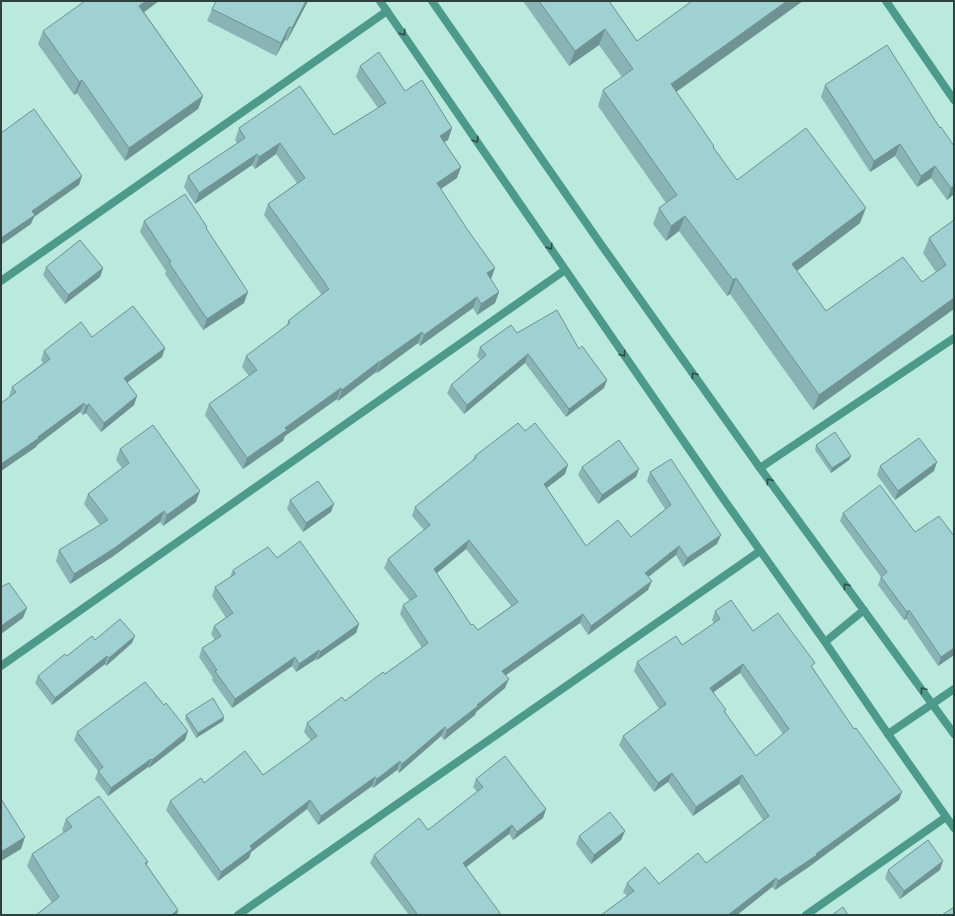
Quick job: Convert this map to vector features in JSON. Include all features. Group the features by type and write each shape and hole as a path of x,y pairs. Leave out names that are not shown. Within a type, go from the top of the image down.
{"street":[{"path":"380,1 760,551 954,828"},
{"path":"432,1 600,243 760,468 954,734"},
{"path":"886,1 954,100"},
{"path":"1,281 387,11"},
{"path":"1,666 565,270"},
{"path":"760,468 954,338"},
{"path":"238,915 760,551"},
{"path":"825,642 864,610"},
{"path":"888,734 954,689"},
{"path":"806,915 946,817"}],"building":[{"path":"85,1 146,1 139,6 203,96 129,148 82,80 79,82 43,31"},
{"path":"216,1 306,1 292,28 289,27 281,43 212,9"},
{"path":"539,1 609,1 637,41 692,1 787,1 671,84 737,180 806,128 866,208 792,264 826,311 903,257 922,282 946,265 929,238 954,220 954,298 819,395 736,278 733,280 685,216 671,226 659,208 677,195 603,90 633,69 605,29 575,51"},
{"path":"887,45 940,128 941,127 954,146 954,186 951,188 935,166 921,176 900,144 874,161 825,85"},
{"path":"379,52 405,91 422,80 452,128 440,136 461,167 437,183 495,268 487,273 499,292 481,304 477,297 424,335 422,332 342,390 341,388 285,428 287,430 247,458 209,404 257,370 246,356 290,323 288,321 329,289 268,204 305,178 280,143 259,157 257,154 199,193 188,176 245,138 239,128 300,86 334,135 386,103 360,66"},
{"path":"34,109 82,176 32,211 35,215 1,238 1,133"},
{"path":"185,194 248,292 207,319 169,263 171,262 144,221"},
{"path":"80,240 103,268 68,295 46,267"},
{"path":"133,306 165,348 124,378 137,396 104,423 89,404 86,406 84,403 38,437 39,438 1,464 1,403 16,392 12,387 50,359 44,351 81,322 92,337"},
{"path":"557,310 579,349 582,346 607,380 569,409 528,354 467,405 451,385 486,355 480,347 511,325 517,333"},
{"path":"518,423 525,431 535,423 568,465 544,484 586,546 618,520 631,537 671,505 650,472 671,459 721,535 687,558 679,546 645,573 652,581 591,626 583,614 502,671 509,679 447,730 445,727 402,764 400,761 377,779 375,777 321,816 310,800 250,846 252,849 221,872 170,801 201,778 204,783 245,751 263,775 317,736 307,723 342,697 345,701 383,672 385,674 428,643 403,605 417,596 388,559 430,525 415,507 476,458 475,456","holes":["469,540 518,602 478,630 473,624 471,625 434,569"]},
{"path":"153,425 200,491 167,515 164,511 116,547 74,574 59,550 108,520 88,494 129,463 120,449"},
{"path":"835,432 851,456 832,468 816,445"},
{"path":"919,438 937,462 898,491 880,466"},
{"path":"619,440 639,469 602,495 582,467"},
{"path":"318,481 334,504 306,523 290,500"},
{"path":"880,485 915,532 939,516 954,536 954,648 941,657 909,610 907,612 881,577 887,572 843,513"},
{"path":"300,541 359,624 320,652 319,650 299,664 295,657 235,699 215,671 217,670 202,648 221,636 214,626 233,613 215,587 235,574 233,570 268,547 277,558"},
{"path":"9,583 27,608 1,626 1,587"},
{"path":"731,600 753,631 778,613 815,663 811,666 854,729 856,728 902,792 816,854 817,855 778,881 776,878 728,915 601,915 634,891 627,883 645,867 659,884 698,853 706,863 769,816 742,775 696,807 672,773 658,783 623,736 666,704 637,662 676,636 682,645 720,619 715,611","holes":["743,664 789,729 756,756 724,711 726,710 710,688"]},
{"path":"120,619 135,636 109,658 107,656 55,698 38,676 65,654 67,656 92,636 95,640"},
{"path":"145,682 164,705 166,703 188,731 152,760 151,759 111,788 98,771 103,767 77,732"},
{"path":"213,698 224,717 198,733 186,715"},
{"path":"505,756 546,809 517,832 512,825 463,863 500,913 497,915 416,915 417,914 374,855 419,818 428,830 483,787 476,779"},
{"path":"99,796 148,862 145,863 178,910 171,915 36,915 59,897 32,854 72,827 66,819"},
{"path":"1,799 25,837 1,852"},
{"path":"610,812 625,831 594,855 579,836"},
{"path":"928,840 943,861 904,891 888,870"},
{"path":"843,907 848,915 832,915"},
{"path":"954,907 954,915 942,915"}]}
